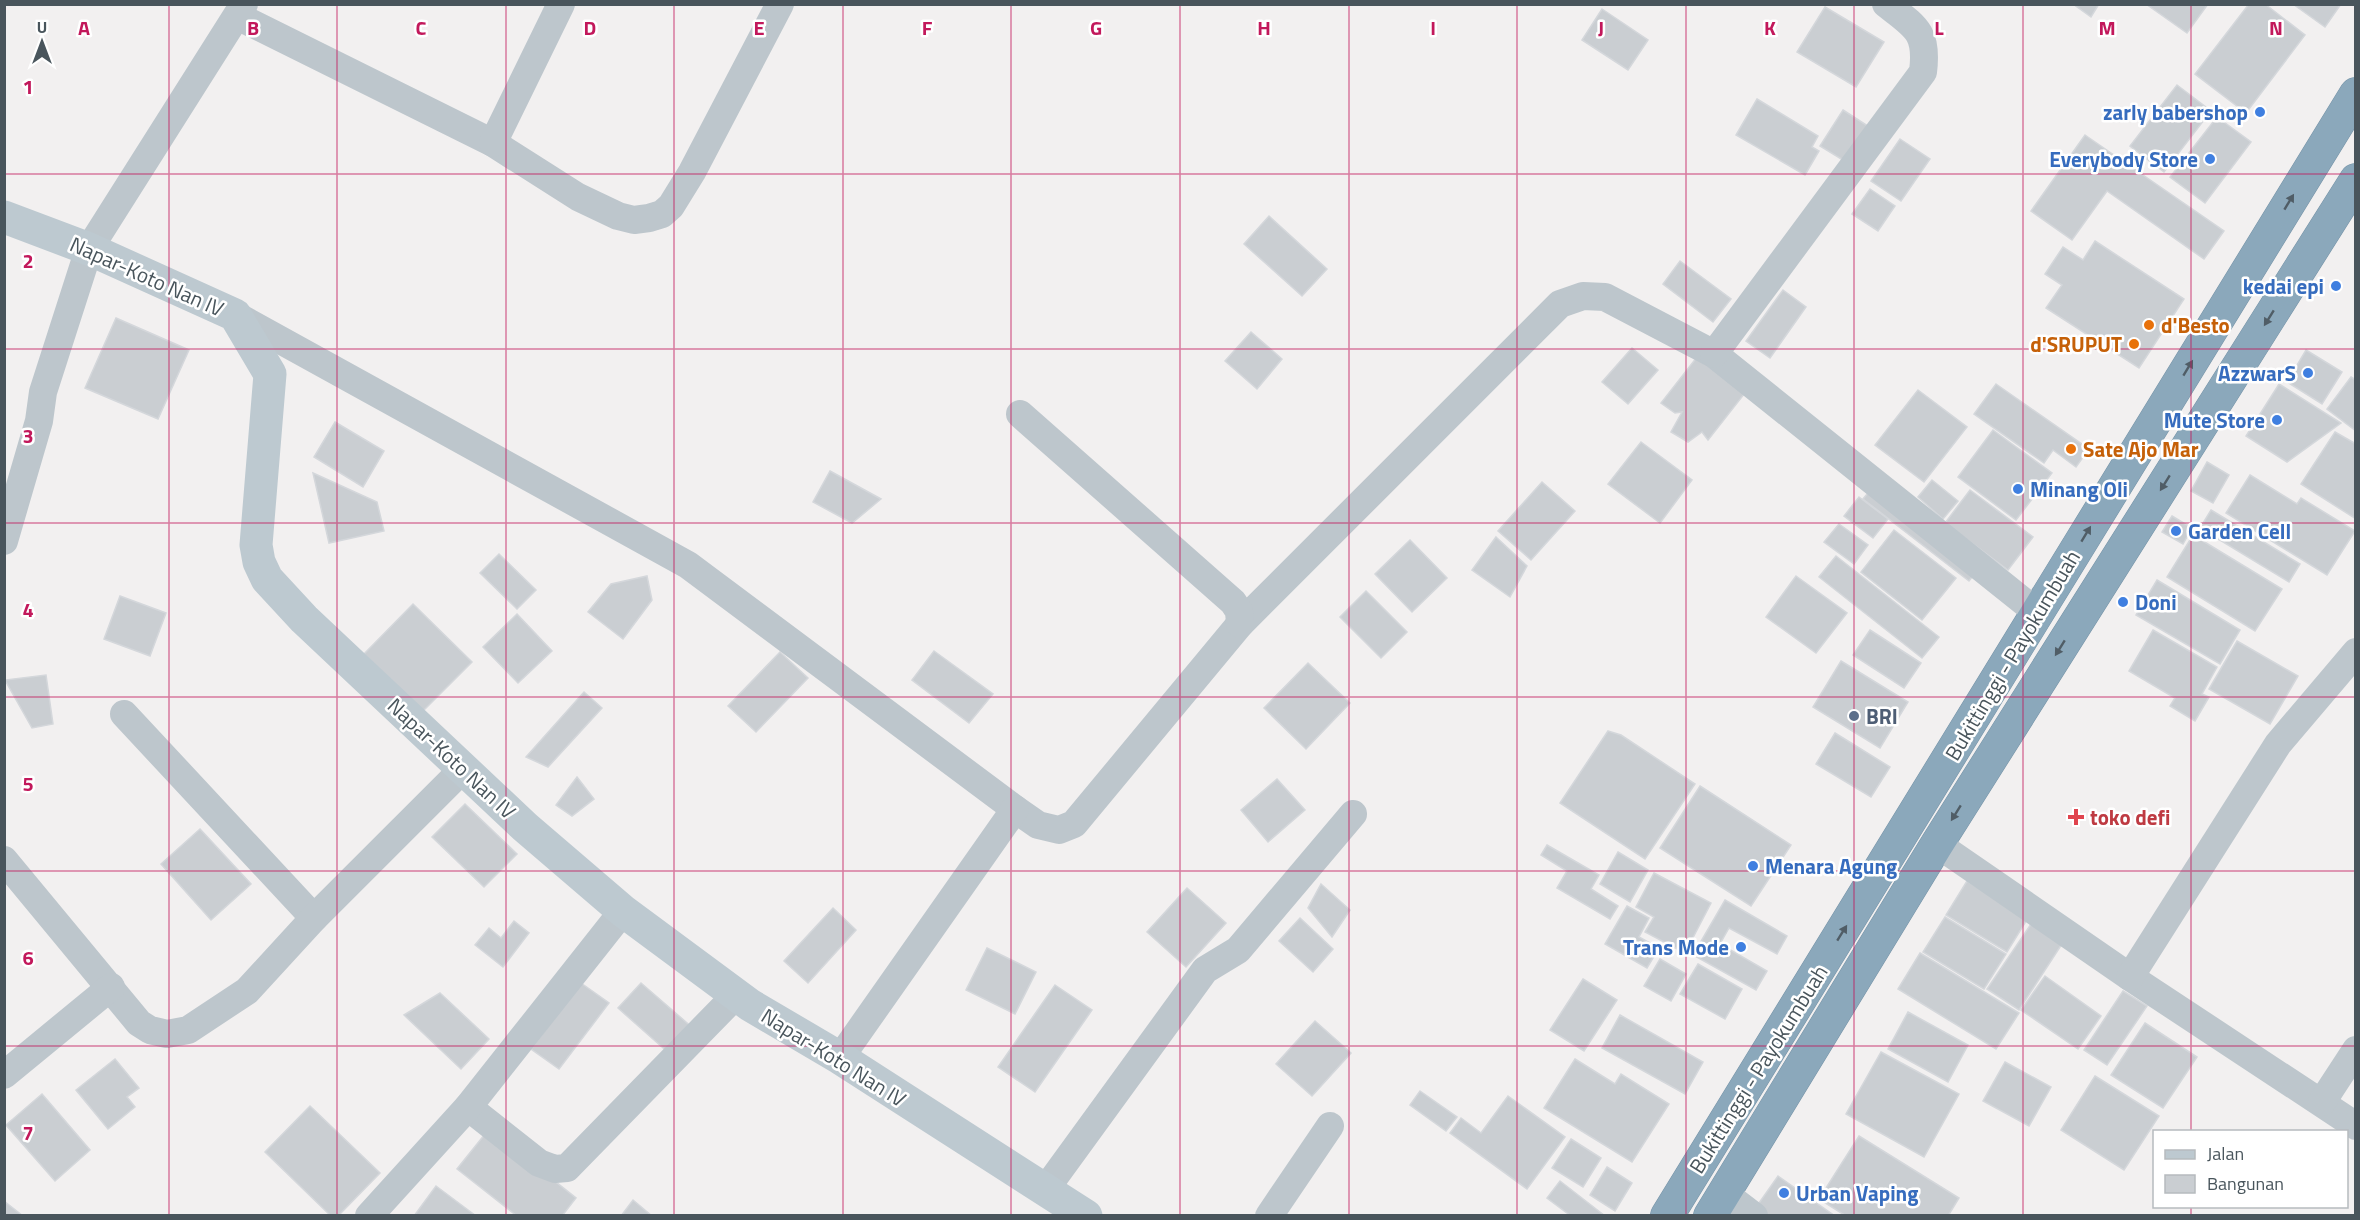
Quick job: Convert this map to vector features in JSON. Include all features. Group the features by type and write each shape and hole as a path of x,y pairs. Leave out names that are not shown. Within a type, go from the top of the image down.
{"highway":[{"name":"Bukittinggi - Payokumbuah","path":"1667,1215 2355,94"},
{"name":"Bukittinggi - Payokumbuah","path":"1717,1204 1937,844 2352,192"}],"street":[{"path":"493,143 561,4"},
{"path":"4,541 39,421 43,392 89,249 241,10 493,143 578,197 618,216 634,220 662,214 671,206 692,172 780,4"},
{"path":"1714,354 1923,72 1926,51 1919,32 1886,4"},
{"name":"Napar-Koto Nan IV","path":"4,218 89,249 235,315 270,374 256,545 259,561 267,579 304,619 525,827 623,911 736,995 840,1058 1086,1215"},
{"path":"235,315 688,565 1015,809 1038,825 1059,830 1074,824 1240,624 1560,304 1583,296 1605,297 1714,354 2038,613"},
{"path":"1020,414 1233,602 1239,611 1240,624"},
{"path":"2130,977 2278,744 2355,652"},
{"path":"124,714 314,918"},
{"path":"4,860 131,1014 150,1030 167,1034 188,1030 247,991 314,918 463,769"},
{"path":"840,1058 1015,809"},
{"path":"1045,1190 1205,970 1238,950 1353,814"},
{"path":"1937,844 2130,977 2355,1126"},
{"path":"369,1215 468,1107 623,911"},
{"path":"4,1075 111,987"},
{"path":"468,1107 539,1164 555,1169 567,1168 736,995"},
{"path":"2322,1102 2355,1050"},
{"path":"1269,1215 1330,1126"},
{"path":"1717,1204 1754,1215"}],"building":[{"path":"2073,4 2099,4 2091,17"},
{"path":"2146,4 2208,4 2187,33"},
{"path":"2249,4 2265,4 2305,35 2246,113 2195,74"},
{"path":"2293,4 2341,4 2325,27"},
{"path":"1825,7 1884,42 1856,87 1797,52"},
{"path":"1602,9 1648,40 1628,70 1582,40"},
{"path":"2177,85 2211,111 2164,172 2130,146"},
{"path":"1757,99 1818,136 1812,147 1819,151 1805,175 1736,135"},
{"path":"1843,110 1874,130 1851,165 1820,146"},
{"path":"2217,117 2251,142 2205,203 2170,177"},
{"path":"2085,135 2224,231 2204,259 2107,191 2072,240 2031,211"},
{"path":"1900,139 1930,159 1901,201 1871,181"},
{"path":"1870,189 1895,206 1878,231 1852,214"},
{"path":"1269,216 1327,269 1302,296 1244,244"},
{"path":"2095,241 2184,299 2139,368 2046,308 2062,285 2045,274 2063,247 2083,260"},
{"path":"1680,261 1731,299 1713,322 1663,284"},
{"path":"1783,290 1806,307 1770,358 1746,341"},
{"path":"116,318 189,350 158,419 85,388"},
{"path":"1251,332 1282,359 1257,389 1225,361"},
{"path":"1632,348 1658,370 1628,404 1602,382"},
{"path":"2306,350 2342,372 2322,404 2287,382"},
{"path":"1697,357 1745,393 1708,440 1702,432 1688,442 1671,432 1682,412 1675,413 1661,403"},
{"path":"2351,377 2356,380 2356,431 2327,409"},
{"path":"1996,384 2089,449 2076,467 2053,450 2044,463 1974,414"},
{"path":"2279,384 2341,423 2287,462 2246,436"},
{"path":"1918,390 1967,427 1924,482 1875,445"},
{"path":"335,422 384,451 363,487 314,457"},
{"path":"1993,430 2052,473 2016,520 1958,477"},
{"path":"2335,432 2356,444 2356,519 2301,484"},
{"path":"1641,442 1692,480 1660,523 1608,484"},
{"path":"2207,462 2229,475 2213,503 2191,491"},
{"path":"830,471 881,499 852,523 813,502"},
{"path":"313,473 377,502 384,531 329,543"},
{"path":"2250,475 2297,504 2301,498 2355,531 2327,575 2226,513"},
{"path":"1932,480 1958,501 1943,519 1918,497"},
{"path":"1542,482 1575,511 1531,560 1498,531"},
{"path":"1970,490 2033,537 2008,570 1945,523"},
{"path":"1868,493 1979,568 1969,581 1863,499"},
{"path":"1859,497 1888,519 1873,538 1844,516"},
{"path":"2211,510 2300,564 2289,582 2200,528"},
{"path":"2172,516 2192,528 2183,544 2162,532"},
{"path":"1839,524 1868,545 1854,564 1824,542"},
{"path":"1894,530 1956,578 1922,620 1861,572"},
{"path":"2193,535 2282,589 2255,631 2167,577"},
{"path":"1496,537 1527,566 1510,597 1472,570"},
{"path":"1410,540 1447,578 1412,612 1375,574"},
{"path":"499,554 536,590 517,609 480,573"},
{"path":"1836,556 1939,637 1922,658 1819,577"},
{"path":"647,576 652,600 623,639 588,612 611,584"},
{"path":"1796,576 1847,613 1816,653 1766,617"},
{"path":"2157,580 2240,630 2220,664 2136,615"},
{"path":"1366,591 1407,632 1381,658 1340,617"},
{"path":"120,596 166,613 150,656 104,639"},
{"path":"413,604 472,662 423,711 364,654"},
{"path":"517,614 552,651 518,683 483,647"},
{"path":"1870,630 1921,663 1904,688 1853,655"},
{"path":"2153,630 2217,667 2202,694 2209,697 2195,721 2170,706 2175,698 2129,671"},
{"path":"2237,641 2298,676 2270,724 2209,689"},
{"path":"934,651 993,694 969,723 912,680"},
{"path":"780,652 808,678 756,732 728,706"},
{"path":"1841,661 1908,702 1880,748 1813,707"},
{"path":"1308,663 1350,703 1306,749 1264,708"},
{"path":"46,675 53,724 32,728 5,680"},
{"path":"584,692 602,708 548,767 526,757"},
{"path":"1608,731 1621,735 1695,784 1645,859 1560,803"},
{"path":"1835,733 1890,767 1871,797 1816,764"},
{"path":"577,777 594,799 572,816 556,805"},
{"path":"1277,779 1305,810 1268,842 1241,810"},
{"path":"1700,786 1791,845 1751,906 1660,848"},
{"path":"465,804 517,854 484,887 432,837"},
{"path":"200,829 251,884 211,920 161,864"},
{"path":"1547,845 1599,875 1591,889 1618,906 1610,919 1557,888 1567,871 1541,855"},
{"path":"1618,852 1648,870 1630,902 1600,884"},
{"path":"1654,873 1711,903 1685,953 1645,932 1654,917 1636,907"},
{"path":"1967,881 2028,918 2007,952 1946,915"},
{"path":"1321,884 1350,910 1332,937 1308,908"},
{"path":"1187,888 1226,923 1186,967 1147,932"},
{"path":"1725,900 1787,936 1777,954 1729,928 1720,944 1767,971 1756,990 1693,955"},
{"path":"1627,906 1649,918 1639,937 1659,948 1647,968 1605,944"},
{"path":"833,908 856,930 808,983 784,961"},
{"path":"1945,917 2006,954 1984,989 1923,952"},
{"path":"1300,918 1333,949 1313,972 1279,941"},
{"path":"514,921 529,933 503,967 475,945 489,928 501,938"},
{"path":"2031,924 2062,944 2019,1010 1987,989"},
{"path":"987,948 1036,972 1015,1014 966,990"},
{"path":"1920,953 2019,1013 1996,1049 1898,989"},
{"path":"1660,959 1686,974 1671,1001 1644,986"},
{"path":"1698,964 1742,989 1725,1019 1680,994"},
{"path":"2045,976 2101,1016 2078,1049 2021,1010"},
{"path":"1583,979 1617,1000 1584,1051 1550,1030"},
{"path":"581,983 609,1003 559,1069 531,1049"},
{"path":"641,983 694,1029 671,1055 618,1008"},
{"path":"1055,985 1092,1010 1035,1092 998,1067"},
{"path":"2123,991 2147,1006 2107,1065 2084,1050"},
{"path":"440,993 489,1039 461,1069 404,1015"},
{"path":"1908,1012 1968,1045 1948,1082 1888,1049"},
{"path":"1620,1015 1703,1062 1685,1094 1602,1048"},
{"path":"1315,1021 1351,1053 1312,1096 1276,1064"},
{"path":"2145,1023 2197,1057 2163,1108 2111,1075"},
{"path":"1881,1052 1959,1094 1924,1157 1846,1114"},
{"path":"115,1059 139,1088 127,1097 135,1107 108,1129 76,1090"},
{"path":"1575,1059 1615,1084 1621,1074 1669,1104 1632,1162 1544,1108"},
{"path":"2005,1062 2051,1087 2029,1126 1983,1101"},
{"path":"2095,1076 2159,1116 2124,1170 2061,1130"},
{"path":"1420,1091 1457,1117 1446,1131 1410,1105"},
{"path":"42,1094 90,1150 55,1181 6,1125"},
{"path":"1508,1096 1565,1137 1527,1189 1450,1133 1461,1118 1481,1133"},
{"path":"310,1106 380,1173 338,1216 331,1216 265,1152"},
{"path":"489,1129 576,1198 562,1216 517,1216 457,1169"},
{"path":"1859,1136 1959,1198 1948,1216 1846,1216 1819,1199"},
{"path":"1571,1139 1601,1158 1583,1187 1552,1168"},
{"path":"1607,1167 1632,1183 1615,1211 1590,1195"},
{"path":"1778,1176 1835,1216 1762,1216 1754,1210"},
{"path":"1560,1181 1605,1216 1571,1216 1547,1198"},
{"path":"436,1186 476,1216 414,1216"},
{"path":"633,1200 652,1216 621,1216"},
{"path":"4,1201 23,1216 4,1216"}],"place":[{"name":"zarly babershop","path":"2260,112"},
{"name":"Everybody Store","path":"2210,159"},
{"name":"kedai epi","path":"2336,286"},
{"name":"d'Besto","path":"2149,325"},
{"name":"d'SRUPUT","path":"2134,344"},
{"name":"AzzwarS","path":"2308,373"},
{"name":"Mute Store","path":"2277,420"},
{"name":"Sate Ajo Mar","path":"2071,449"},
{"name":"Minang Oli","path":"2018,489"},
{"name":"Garden Cell","path":"2176,531"},
{"name":"Doni","path":"2123,602"},
{"name":"BRI","path":"1854,716"},
{"name":"toko defi","path":"2076,817"},
{"name":"Menara Agung","path":"1753,866"},
{"name":"Trans Mode","path":"1741,947"},
{"name":"Urban Vaping","path":"1784,1193"}]}
